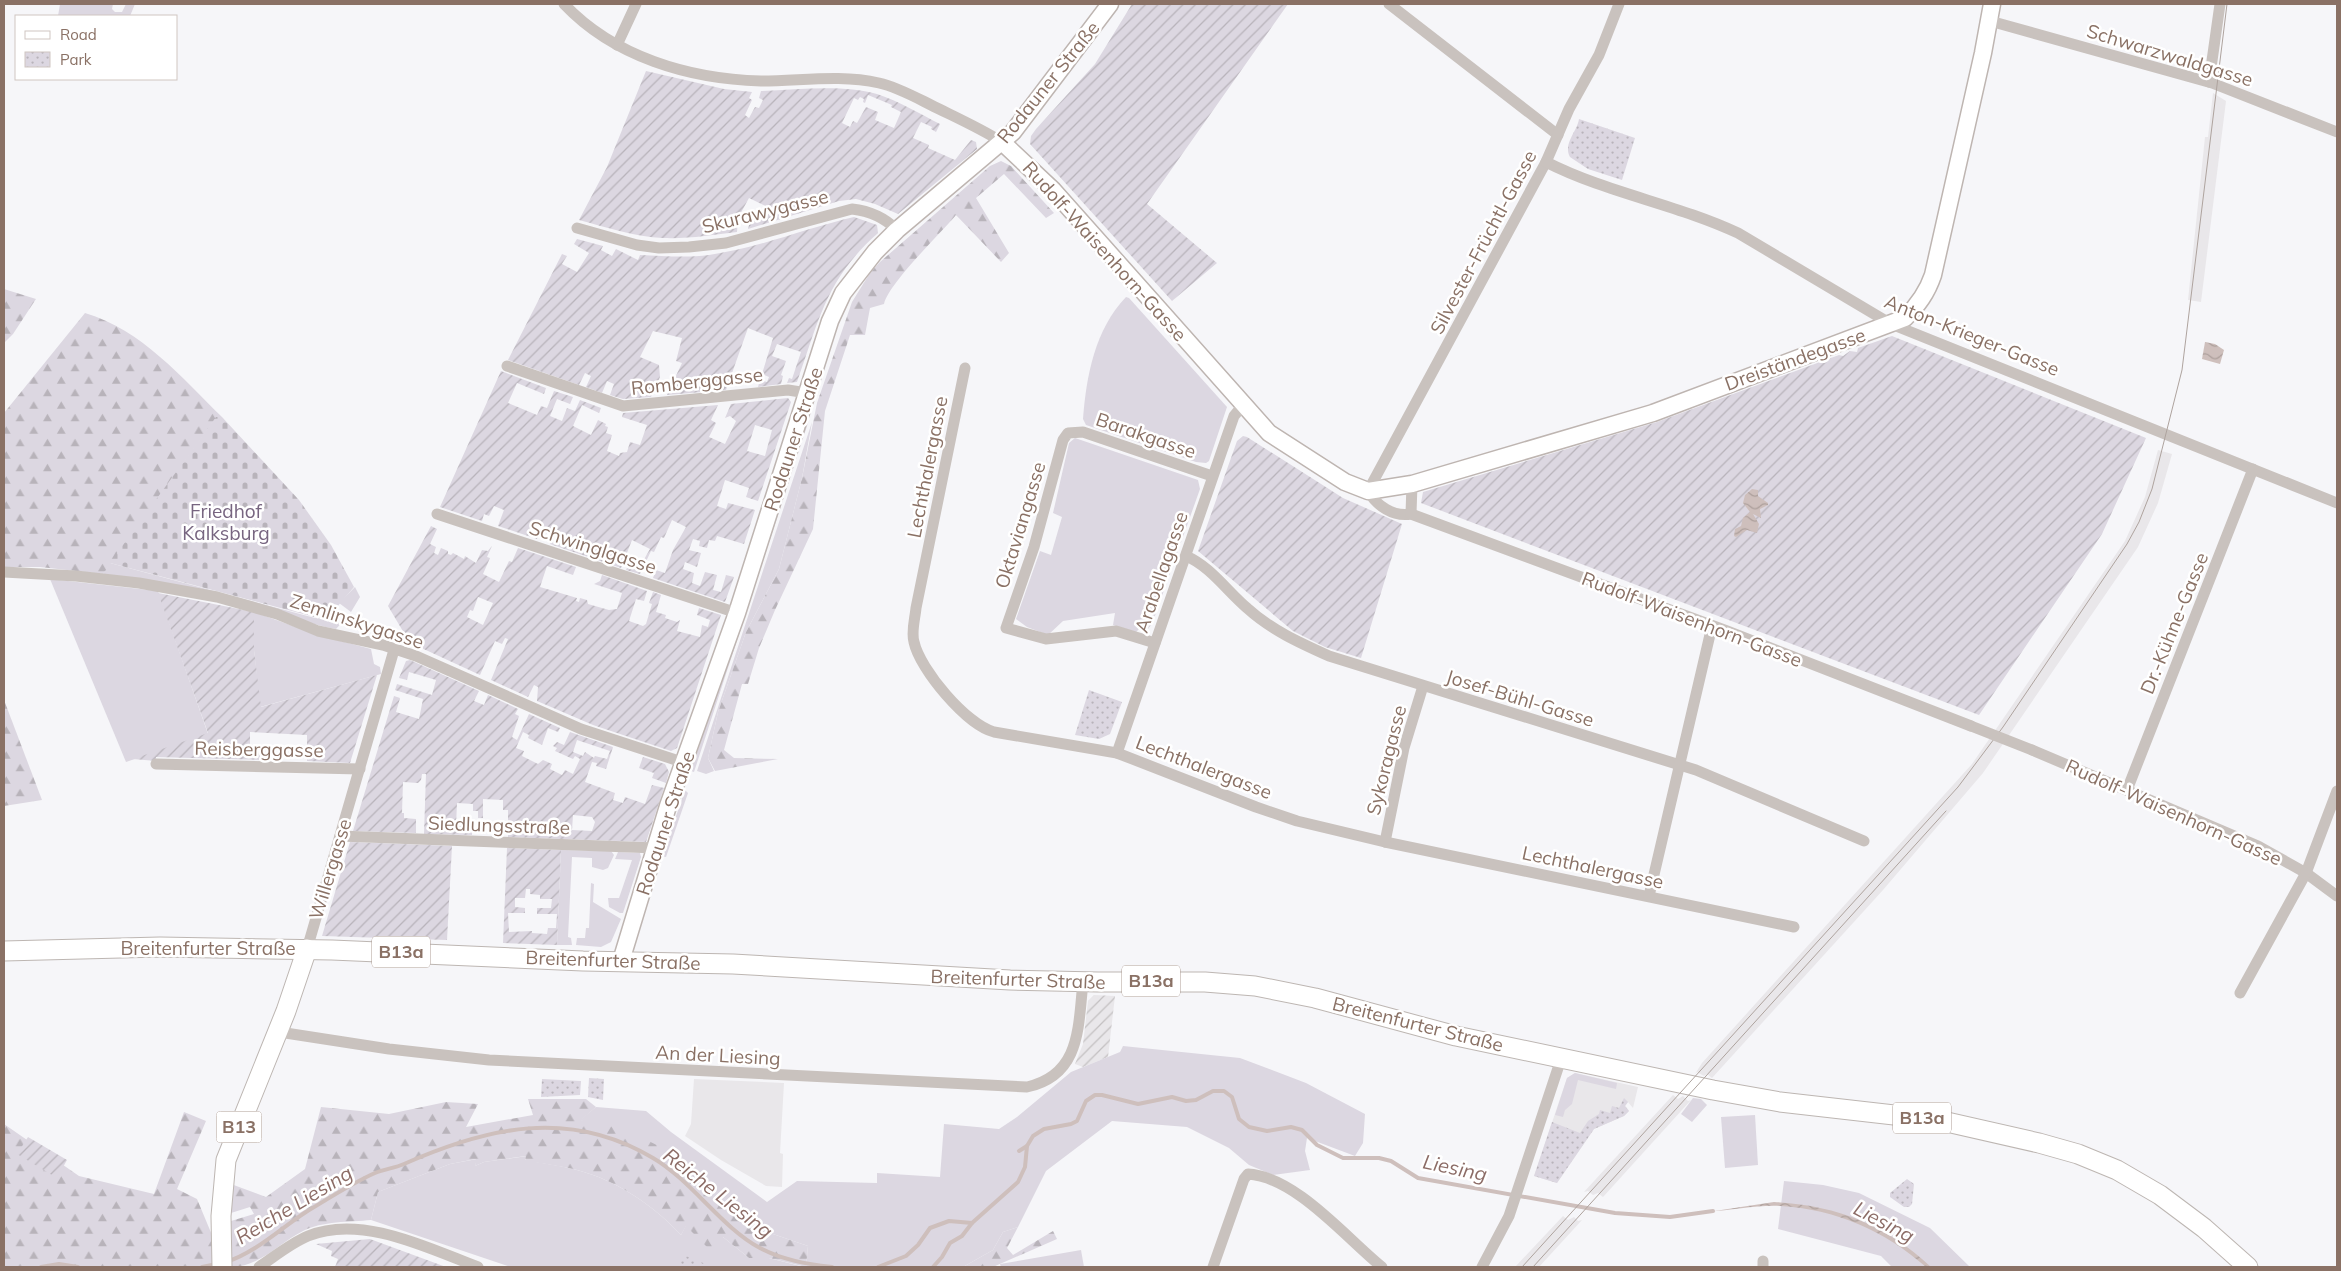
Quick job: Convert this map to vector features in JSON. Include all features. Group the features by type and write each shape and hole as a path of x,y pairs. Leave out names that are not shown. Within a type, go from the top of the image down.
{"main road":[{"name":"Breitenfurter Straße","path":"4,951 160,947 307,949 621,962 733,964 1083,982 1171,981 1255,986 1315,998 1456,1036 1561,1059 1772,1101 1938,1120 2078,1154 2117,1170 2160,1195 2204,1228 2248,1267"},
{"name":"Willergasse","path":"222,1267 221,1228 226,1160 279,1032 307,949"}],"street":[{"name":"Rudolf-Waisenhorn-Gasse","path":"564,4 576,16 617,46 641,57 679,69 718,77 761,81 847,78 880,83 903,92 1002,142 1016,152 1053,190 1269,433 1345,482 1368,491 1378,505 1402,516 1411,514 1712,626 2032,750 2258,846 2306,874 2337,896"},
{"path":"617,46 636,4"},
{"name":"Rodauner Straße","path":"621,962 656,848 738,613 830,321 844,293 875,252 897,230 1002,142 1028,113 1110,4"},
{"path":"1389,4 1558,135"},
{"name":"Silvester-Früchtl-Gasse","path":"1368,491 1546,162 1599,55 1619,4"},
{"name":"Dreiständegasse","path":"1368,491 1412,484 1653,413 1905,318 1929,288 1990,21 1992,4"},
{"path":"2209,82 2220,4"},
{"name":"Schwarzwaldgasse","path":"1990,21 2209,82 2337,132"},
{"name":"Anton-Krieger-Gasse","path":"1546,162 1599,185 1714,222 1738,233 1891,324 2337,503"},
{"name":"Skurawygasse","path":"577,228 637,245 689,247 726,242 852,209 870,212 887,220 897,230"},
{"name":"Romberggasse","path":"507,366 623,406 788,390 807,393"},
{"name":"Lechthalergasse","path":"965,368 915,616 913,641 920,661 933,681 975,722 988,730 1117,753 1297,821 1385,842 1794,926"},
{"name":"Arabellagasse","path":"1117,753 1212,476 1234,416 1243,405"},
{"name":"Barakgasse","path":"1068,433 1083,432 1212,476"},
{"name":"Oktaviangasse","path":"1068,433 1063,440 1035,544 1006,628 1052,639 1116,630 1155,643"},
{"name":"Dr.-Kühne-Gasse","path":"2127,790 2253,469"},
{"path":"1411,514 1412,484"},
{"name":"Schwinglgasse","path":"437,514 738,613"},
{"name":"Josef-Bühl-Gasse","path":"1186,556 1201,564 1248,609 1290,639 1329,656 1696,770 1864,841"},
{"name":"Zemlinskygasse","path":"4,572 139,582 217,597 277,614 318,631 383,645 416,656 581,729 685,763"},
{"path":"1649,896 1712,626"},
{"name":"Willergasse","path":"307,949 394,650"},
{"name":"Sykoragasse","path":"1385,842 1404,748 1423,686"},
{"name":"Reisberggasse","path":"156,764 360,769"},
{"path":"2240,993 2306,874 2337,791"},
{"name":"Siedlungsstraße","path":"340,836 656,848"},
{"name":"An der Liesing","path":"279,1032 413,1052 495,1060 1027,1087 1041,1084 1053,1077 1063,1068 1070,1056 1076,1043 1083,982"},
{"path":"1482,1267 1509,1216 1561,1059"},
{"path":"1213,1267 1244,1179 1248,1174 1295,1191 1382,1267"},
{"path":"259,1267 307,1236 319,1232 358,1228 401,1238 478,1267"}],"shaded area":[{"path":"2213,93 2226,101 2201,302 2188,300 2205,137 2208,137"},
{"path":"2158,450 2172,454 2158,503 2138,547 1983,773 1883,890 1712,1078 1707,1074 1704,1076 1697,1072 1695,1074 1702,1063 1972,764 2125,541 2145,497"},
{"path":"1094,995 1115,996 1108,1057 1083,1067 1075,1064 1083,1044 1088,1001"},
{"path":"1575,1073 1638,1087 1633,1108 1628,1102 1625,1106 1629,1111 1624,1116 1594,1129 1557,1183 1534,1176 1567,1078"},
{"path":"694,1079 784,1083 780,1153 783,1154 782,1187 766,1186 721,1160 685,1136 691,1124"},
{"path":"1673,1095 1678,1099 1683,1096 1688,1101 1691,1100 1603,1197 1598,1193 1593,1195 1588,1191 1584,1192"},
{"path":"1563,1216 1568,1220 1574,1217 1578,1221 1582,1220 1539,1267 1515,1267"}],"green space":[{"path":"60,4 113,4 112,9 115,12 122,12 126,4 135,4 130,15 58,15"},
{"path":"1132,4 1288,4 1147,204 1217,263 1172,301 1030,144 1031,136 1036,129 1095,64"},
{"path":"646,71 724,89 752,92 749,98 752,100 745,115 749,118 755,107 759,108 763,100 759,98 761,91 834,88 877,94 940,124 936,132 931,129 932,127 921,122 913,138 929,145 928,148 955,160 971,140 976,142 977,149 898,214 875,204 856,199 839,201 748,229 751,218 755,220 759,213 763,215 765,212 769,214 772,209 749,198 738,218 737,232 682,238 642,236 579,220 607,167","holes":["868,95 892,105 891,107 901,112 894,128 875,120 878,112 866,107 857,123 853,121 850,127 842,123 854,98 858,100 860,97 864,99 863,102 865,103"]},
{"path":"1579,119 1635,138 1622,180 1588,169 1570,157 1568,152 1569,142"},
{"path":"1001,161 1011,166 1054,213 1046,218 1004,174 976,198 1009,253 1001,262 956,215 895,284 884,304 870,308 865,335 850,335 825,411 813,529 759,648 748,684 742,684 724,750 734,758 778,759 715,771 708,758 718,712 746,632 779,569 802,478 817,403 852,302 870,273 880,262 990,166"},
{"path":"854,217 877,225 878,233 860,250 835,284 819,320 797,382 787,383 789,378 792,379 801,352 777,344 772,356 786,361 781,375 783,376 781,384 758,387 760,380 767,382 769,377 762,374 773,338 748,328 726,390 667,395 682,363 676,361 682,338 653,331 640,357 659,365 660,377 651,397 623,399 610,395 614,384 607,381 602,393 586,387 591,376 585,373 579,385 508,360 562,254 567,256 562,264 577,272 589,253 574,244 577,239 603,246 601,250 612,256 616,249 638,260 640,255 701,256 746,248"},
{"path":"4,289 36,299 13,334 4,343"},
{"path":"1126,297 1129,298 1227,407 1209,461 1206,463 1196,462 1086,425 1083,419 1094,354 1107,324 1115,310"},
{"path":"85,313 106,321 143,343 160,356 222,417 216,418 103,574 40,567 4,567 4,413"},
{"path":"1892,336 2146,438 2102,534 1979,715 1421,503 1423,492 1657,422 1839,355 1843,356 1850,351 1857,352 1858,348"},
{"path":"501,371 546,388 544,394 517,383 508,403 537,415 541,406 547,408 554,391 573,397 570,404 557,399 550,416 562,421 567,408 575,411 580,400 601,408 599,413 582,405 573,426 591,435 598,420 606,424 605,426 608,427 606,433 612,435 607,451 619,456 620,453 627,452 630,442 640,445 647,425 622,417 623,413 718,405 711,420 716,423 709,437 725,444 736,421 730,416 725,418 731,404 788,398 791,402 758,501 746,497 749,488 725,480 717,506 726,509 728,503 755,510 744,544 717,536 715,541 709,540 707,548 699,546 700,541 693,539 689,550 701,553 697,567 685,562 683,569 694,573 692,583 700,586 705,572 717,575 713,590 721,592 726,575 734,577 725,602 653,578 656,570 665,573 673,550 686,527 672,520 664,538 661,537 654,552 651,551 640,574 626,570 629,563 636,566 638,562 642,563 650,549 632,540 621,568 550,544 554,536 540,531 537,539 498,526 504,510 494,506 489,516 484,514 482,521 440,507","holes":["755,425 772,430 765,456 747,451"]},
{"name":"Friedhof Kalksburg","path":"216,417 222,417 299,500 331,545 354,587 326,620 110,563"},
{"path":"806,419 809,420 694,772 691,771"},
{"path":"812,422 802,478 779,569 746,632 718,712 708,758 714,771 706,774 697,771"},
{"path":"1243,436 1343,498 1402,524 1361,658 1325,647 1293,631 1198,551 1237,441"},
{"path":"1075,438 1198,480 1200,489 1152,624 1147,630 1139,629 1136,632 1113,625 1115,613 1063,621 1048,635 1027,627 1016,619 1040,551 1051,555 1062,517 1053,513 1069,443"},
{"path":"431,526 437,529 430,544 436,547 434,553 438,555 441,548 448,551 448,554 451,555 453,553 464,559 465,556 476,563 482,550 488,551 492,546 487,557 490,558 483,574 499,582 509,561 512,562 518,548 576,567 573,575 547,566 540,587 577,598 576,601 579,602 580,598 587,600 588,604 609,610 617,609 622,593 594,584 600,581 602,575 647,591 644,601 636,599 629,621 643,626 646,624 652,604 649,603 653,592 661,595 656,612 666,615 665,618 677,622 680,620 677,631 700,637 702,625 708,627 710,620 697,615 699,608 721,615 677,748 671,751 593,725 537,701 538,687 534,685 528,697 491,680 508,639 505,638 502,644 495,641 480,675 415,645 404,633 388,606","holes":["478,597 493,603 483,625 467,617 470,610 473,611"]},
{"path":"110,563 315,618 327,619 336,608 347,617 336,629 324,627 227,595 174,584 103,574"},
{"path":"50,579 158,591 208,734 126,762"},
{"path":"355,587 360,597 351,612 339,603"},
{"path":"158,593 254,612 254,650 261,707 377,675 350,763 307,761 307,735 250,732 250,751 266,752 264,760 156,757 156,761 133,759 208,733"},
{"path":"254,612 318,635 371,649 374,664 380,667 381,674 260,707 254,650"},
{"path":"410,660 479,691 474,701 484,705 488,695 518,709 515,714 519,716 512,737 517,740 529,714 560,728 558,732 548,728 542,745 528,738 529,735 523,732 516,748 524,751 522,756 538,764 543,760 552,764 550,769 562,775 565,770 573,774 580,759 575,756 573,759 555,751 557,748 553,746 557,742 564,745 570,732 613,747 606,769 596,766 597,763 592,762 585,782 615,793 613,800 623,803 625,797 645,804 652,785 664,788 646,842 508,837 508,810 503,810 503,800 483,799 483,818 478,818 478,811 473,811 473,804 457,803 456,826 472,827 472,835 424,834 426,774 422,774 421,780 418,783 403,782 402,813 404,813 404,818 416,819 416,833 353,831 394,696 400,698 396,712 419,719 423,699 395,690 397,684 432,695 436,680 409,672 407,680 399,678 406,661","holes":["577,740 610,751 607,759 595,756 594,758 585,752 583,756 573,752","573,815 592,817 595,822 592,831 572,830"]},
{"path":"1089,690 1122,702 1110,734 1099,739 1075,735"},
{"path":"4,700 42,800 4,806"},
{"path":"643,757 665,764 669,772 666,783 652,778 654,773 639,768"},
{"path":"683,788 688,793 666,857 662,856 682,799 679,795"},
{"path":"350,842 452,846 447,940 322,936"},
{"path":"507,848 561,850 557,945 503,943","holes":["526,889 530,889 530,894 540,895 540,899 552,899 551,908 537,908 537,914 557,914 556,928 548,928 547,934 532,933 532,931 509,932 508,913 525,913 525,908 515,907 515,898 525,898"]},
{"path":"561,850 611,851 614,855 608,868 603,870 592,867 592,858 572,857 568,937 571,938 572,945 557,945"},
{"path":"618,852 640,853 641,857 623,913 609,907 608,898 619,898 632,860 615,859"},
{"path":"591,883 594,884 593,902 621,919 611,942 601,947 576,945 577,938 585,938 586,928 589,928"},
{"path":"1123,1046 1240,1058 1306,1083 1365,1114 1363,1143 1355,1156 1307,1138 1305,1151 1310,1170 1273,1175 1249,1165 1229,1148 1187,1127 1112,1121 1046,1171 1018,1227 1003,1232 993,1250 963,1267 806,1267 808,1246 761,1230 670,1152 580,1120 596,1107 646,1111 671,1132 767,1202 797,1181 877,1183 877,1173 940,1177 944,1124 999,1129 1017,1117 1071,1072 1120,1052"},
{"path":"1575,1073 1617,1083 1616,1089 1578,1080 1572,1104 1565,1110 1563,1117 1555,1115 1567,1078"},
{"path":"589,1078 604,1079 603,1100 588,1097"},
{"path":"542,1079 581,1081 580,1095 541,1097"},
{"path":"1624,1098 1628,1102 1625,1106 1629,1111 1624,1116 1594,1129 1557,1183 1534,1176 1552,1122 1580,1133 1588,1121 1599,1114 1600,1110 1610,1113 1612,1106 1619,1108"},
{"path":"1693,1098 1701,1099 1707,1105 1692,1122 1681,1114"},
{"path":"528,1099 586,1099 596,1107 581,1120 624,1129 671,1152 761,1230 808,1246 806,1267 769,1258 749,1258 723,1237 709,1249 686,1226 681,1235 662,1216 629,1192 593,1175 559,1166 525,1161 526,1156 484,1162 475,1166 476,1159 450,1164 378,1192 371,1220 319,1225 294,1236 260,1259 242,1266 232,1267 231,1221 254,1214 250,1207 231,1213 231,1184 266,1197 305,1169 321,1107 389,1114 446,1102 478,1104 466,1127 533,1115"},
{"path":"184,1112 206,1121 177,1189 197,1199 212,1235 212,1267 4,1267 4,1124 79,1176 154,1194"},
{"path":"1755,1115 1758,1165 1725,1168 1721,1117"},
{"path":"28,1137 67,1160 57,1178 17,1154"},
{"path":"527,1156 525,1160 593,1175 629,1192 662,1216 681,1235 686,1225 723,1237 749,1258 769,1258 804,1267 511,1267 371,1220 378,1192 450,1164 477,1159 475,1166 484,1162"},
{"path":"1907,1179 1914,1184 1912,1204 1909,1207 1904,1207 1890,1197 1890,1193"},
{"path":"1784,1181 1823,1185 1859,1193 1930,1228 1970,1267 1892,1267 1881,1256 1778,1229"},
{"path":"1018,1227 1007,1248 1013,1255 1053,1231 1057,1239 993,1267 963,1267 993,1250 1003,1232"},
{"path":"370,1239 446,1267 335,1267 338,1259 331,1256 332,1251 316,1244"},
{"path":"1081,1250 1084,1267 1001,1267 1000,1264"},
{"path":"681,1254 713,1267 676,1267"}],"water":[{"path":"2205,342 2215,344 2224,350 2220,364 2202,359"},
{"path":"1752,489 1758,490 1758,496 1768,505 1760,509 1761,518 1753,514 1759,524 1757,533 1747,530 1736,537 1734,536 1735,529 1741,526 1743,518 1750,512 1743,503 1745,495"},
{"name":"Liesing","path":"1774,1202 1818,1208 1859,1220 1896,1240 1931,1267 1926,1267 1894,1243 1859,1224 1821,1212 1801,1208 1771,1206 1708,1212"}],"waterway":[{"name":"Liesing","path":"933,1267 942,1257 950,1243 962,1236 972,1223 1018,1182 1025,1167 1027,1146 1033,1136 1044,1129 1071,1124 1077,1121 1086,1101 1095,1095 1138,1104 1172,1097 1186,1101 1196,1100 1213,1091 1224,1091 1232,1097 1239,1119 1249,1127 1267,1131 1291,1127 1302,1130 1317,1145 1343,1158 1379,1158 1391,1161 1418,1178 1615,1213 1670,1217 1713,1211"},
{"name":"Reiche Liesing","path":"226,1262 247,1253 306,1212 375,1173 467,1140 528,1128 559,1128 590,1133 622,1142 653,1158 667,1168 732,1228 760,1248 777,1256 795,1261 832,1267"},
{"name":"Liesing","path":"1019,1151 1027,1146"},
{"name":"Reiche Liesing","path":"878,1267 906,1256 918,1245 930,1228 949,1221 972,1223"},
{"name":"Reiche Liesing","path":"41,1267 59,1264 78,1267"},
{"name":"Reiche Liesing","path":"202,1267 217,1264"}],"tram line":[{"path":"1522,1267 1958,787 2003,727 2127,544 2139,522 2152,489 2182,370 2227,4"},
{"path":"1533,1267 1946,811"}]}
